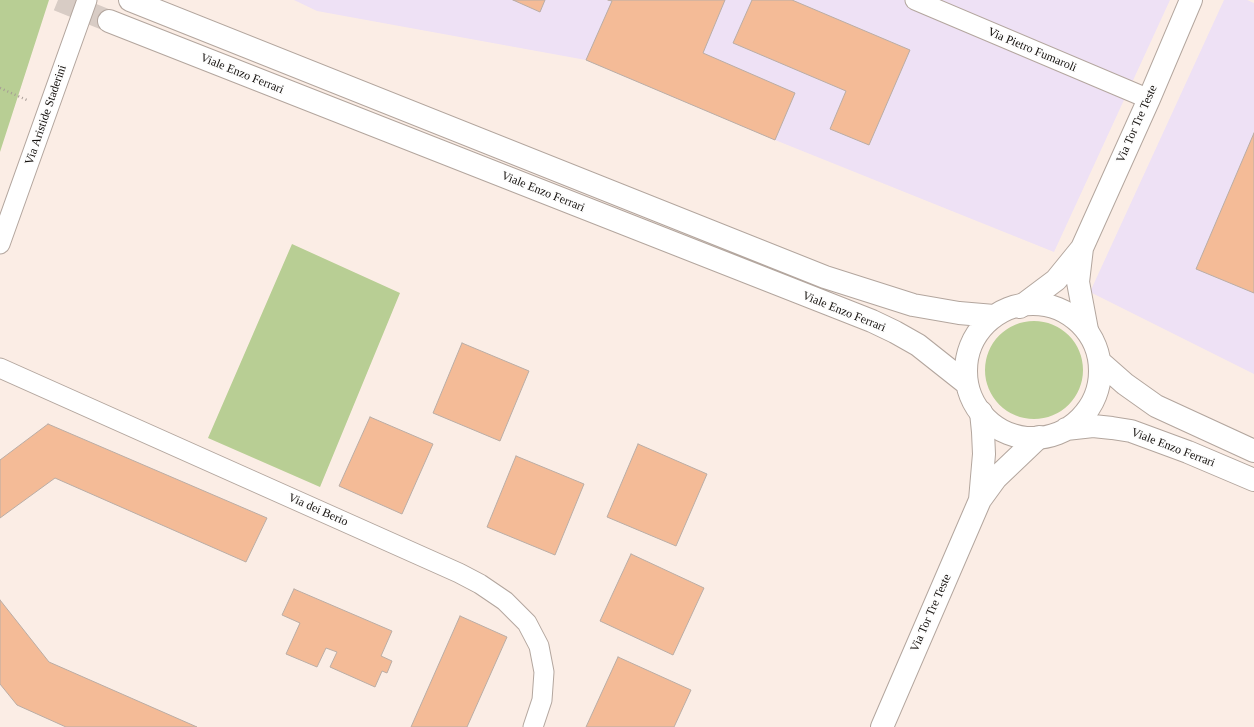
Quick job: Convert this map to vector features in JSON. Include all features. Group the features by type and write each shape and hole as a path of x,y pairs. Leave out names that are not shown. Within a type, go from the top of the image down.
{"main road":[{"path":"130,0 825,277 913,305 959,313 994,316"},
{"name":"Via Tor Tre Teste","path":"1020,306 1056,280 1082,248 1149,99 1191,0"},
{"name":"Viale Enzo Ferrari","path":"109,21 872,322 895,332 918,345 966,383"},
{"name":"Via Tor Tre Teste","path":"1082,248 1078,282 1087,330"},
{"path":"1037,305 1064,312 1087,330 1093,341 1100,362 1101,383 1095,400 1082,416 1066,428 1055,433 1039,437 1014,434 991,421 981,412 969,392 966,383 970,348 979,332 994,316 1020,306 1037,305"},
{"path":"1100,362 1125,384 1156,406 1254,451"},
{"path":"980,500 984,450 981,412"},
{"name":"Viale Enzo Ferrari","path":"1066,428 1093,426 1131,431 1188,452 1254,480"},
{"path":"980,500 996,478 1039,437"},
{"name":"Via Tor Tre Teste","path":"882,727 980,500"}],"street":[{"name":"Via Aristide Staderini","path":"2,235 49,109 87,0"},
{"name":"Via Pietro Fumaroli","path":"916,0 1149,99"},
{"name":"Via dei Berio","path":"0,368 459,573 505,601 527,623 539,646 544,672 542,700 533,727"}],"path":[{"path":"0,88 49,109"}],"shaded area":[{"path":"294,0 1170,0 1054,252 775,140 586,60 317,11"},
{"path":"1224,0 1247,0 1254,3 1254,374 1090,292"}],"green space":[{"path":"0,0 49,0 0,152"},
{"path":"292,244 400,293 320,487 208,438"},
{"path":"1034,321 1053,325 1068,336 1079,351 1083,370 1079,389 1068,404 1053,415 1034,419 1015,415 1000,404 989,389 985,370 989,351 1000,336 1015,325"}],"building":[{"path":"513,0 545,0 540,12"},
{"path":"608,0 725,0 703,53 795,93 775,140 586,60 612,1"},
{"path":"752,0 792,0 910,50 869,145 830,129 846,91 733,43"},
{"path":"1254,133 1254,293 1196,269"},
{"path":"462,343 529,371 500,441 433,413"},
{"path":"370,417 433,444 402,514 339,486"},
{"path":"48,424 267,518 246,562 55,478 0,518 0,460"},
{"path":"638,444 707,474 676,546 607,517"},
{"path":"516,456 584,484 555,555 487,527"},
{"path":"631,554 704,588 673,655 600,621"},
{"path":"294,589 392,631 381,656 392,661 387,673 382,671 375,687 330,667 337,652 326,648 317,667 286,654 300,623 282,615"},
{"path":"0,600 49,662 197,727 66,727 17,705 0,684"},
{"path":"460,616 507,637 467,727 411,727"},
{"path":"618,657 691,690 674,727 586,727"}],"tunnel":[{"path":"58,0 109,21"}]}
